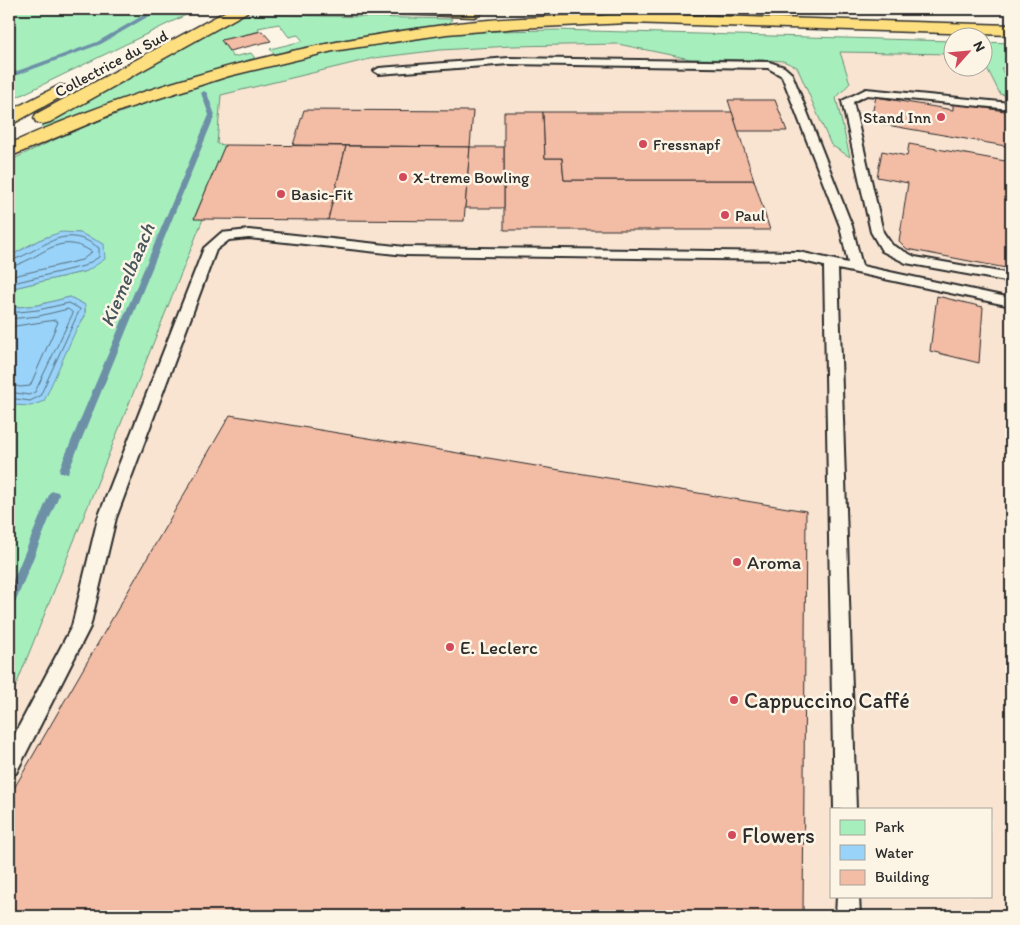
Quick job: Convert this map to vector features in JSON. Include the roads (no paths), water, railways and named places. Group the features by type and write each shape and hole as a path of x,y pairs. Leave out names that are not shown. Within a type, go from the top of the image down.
{"highway":[{"name":"Collectrice du Sud","path":"9,118 213,9"},
{"path":"9,138 241,9"},
{"path":"401,9 1011,30"},
{"path":"764,9 895,11"},
{"path":"9,152 99,111 219,72 287,55 346,43 449,28 636,18"}],"lane":[{"path":"379,71 509,61 723,64 769,66 780,69 786,74 846,226 856,269"},
{"path":"1011,106 866,92 847,101 877,232 888,248 911,260 1011,278"},
{"path":"9,766 81,627 107,518 210,248 226,236 249,234 405,251 799,256 1011,302"},
{"path":"831,263 845,808"},
{"path":"848,898 848,916"}],"water":[{"path":"61,232 80,233 104,244 105,259 87,271 9,289 9,257 39,240"},
{"path":"70,297 85,305 85,316 76,330 44,401 31,406 13,405 9,401 9,308 38,305"}],"waterway":[{"name":"Kiemelbaach","path":"9,76 99,43 158,9"},
{"name":"Kiemelbaach","path":"64,470 212,115 204,93"},
{"name":"Kiemelbaach","path":"9,603 54,495"}],"place":[{"name":"Stand Inn","path":"941,117"},
{"name":"Fressnapf","path":"643,144"},
{"name":"X-treme Bowling","path":"403,177"},
{"name":"Basic-Fit","path":"281,194"},
{"name":"Paul","path":"725,215"},
{"name":"Aroma","path":"737,562"},
{"name":"E. Leclerc","path":"450,647"},
{"name":"Cappuccino Caffé","path":"734,700"},
{"name":"Flowers","path":"732,835"}]}
